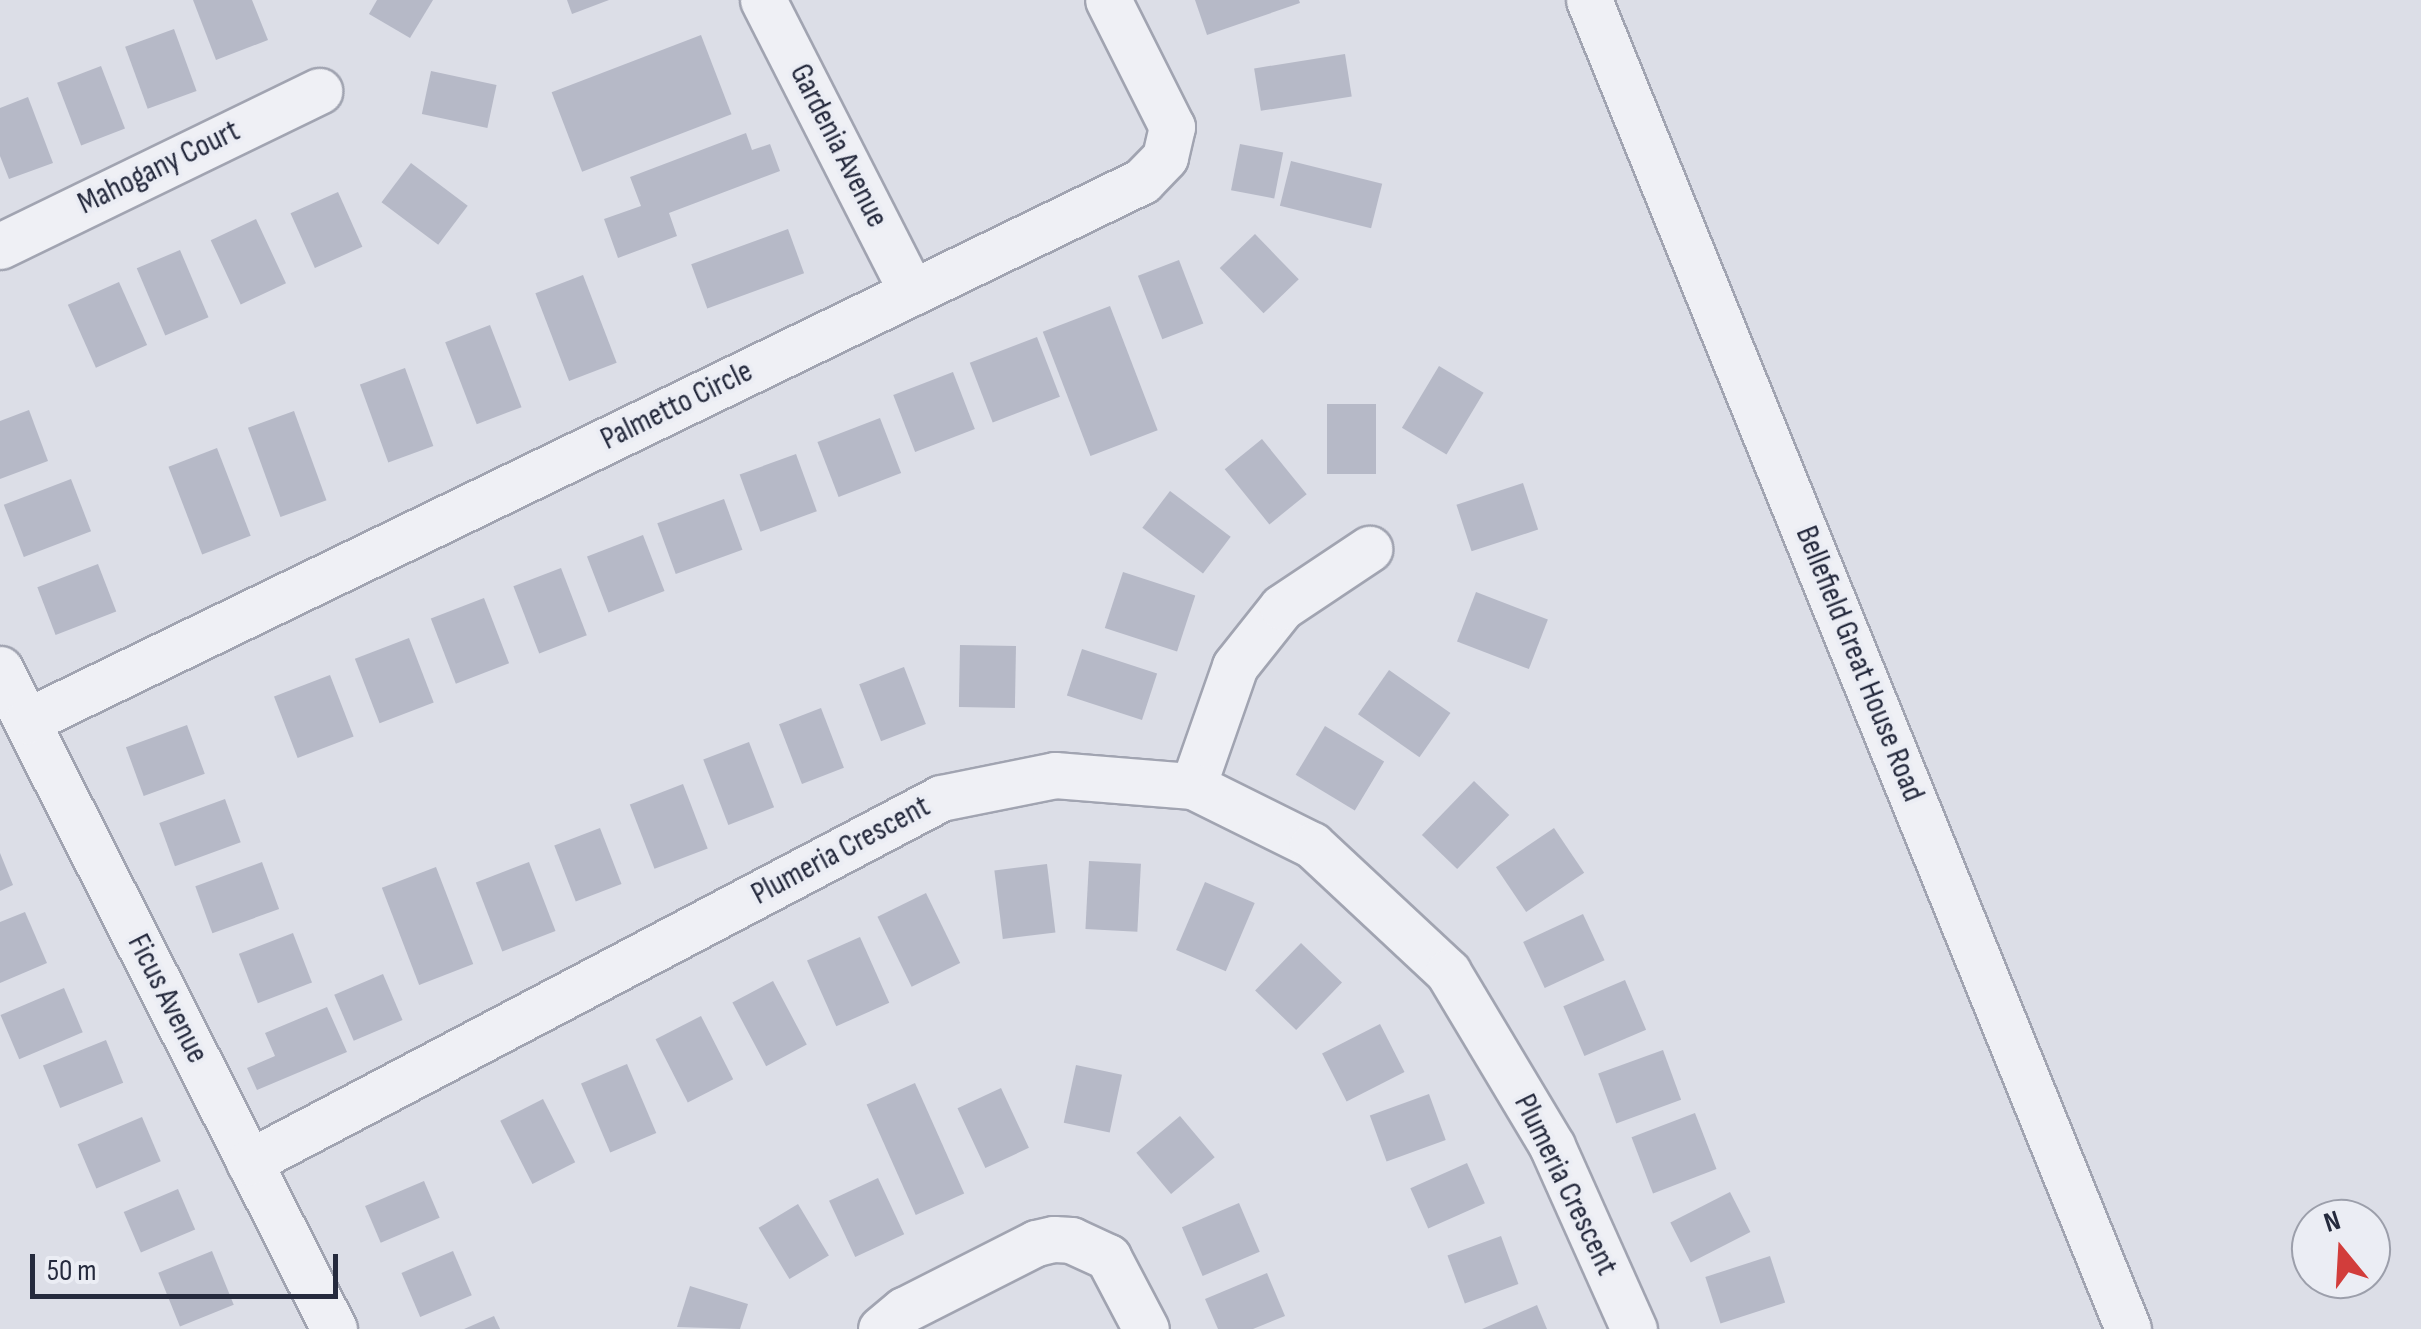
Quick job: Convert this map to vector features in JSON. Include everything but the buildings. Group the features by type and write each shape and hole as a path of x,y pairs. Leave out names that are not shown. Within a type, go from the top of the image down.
{"street":[{"name":"Gardenia Avenue","path":"763,0 912,292"},
{"name":"Palmetto Circle","path":"27,721 1142,181 1165,157 1172,127 1108,0"},
{"name":"Bellefield Great House Road","path":"1589,0 2128,1329"},
{"name":"Mahogany Court","path":"0,246 319,91"},
{"path":"1193,786 1235,666 1282,607 1369,549"},
{"name":"Ficus Avenue","path":"0,669 334,1329"},
{"name":"Plumeria Crescent","path":"249,1162 941,798 1054,776 1193,786 1312,845 1448,972 1552,1146 1634,1329"},
{"path":"881,1329 904,1310 1036,1243 1054,1239 1071,1240 1108,1257 1146,1329"}]}
